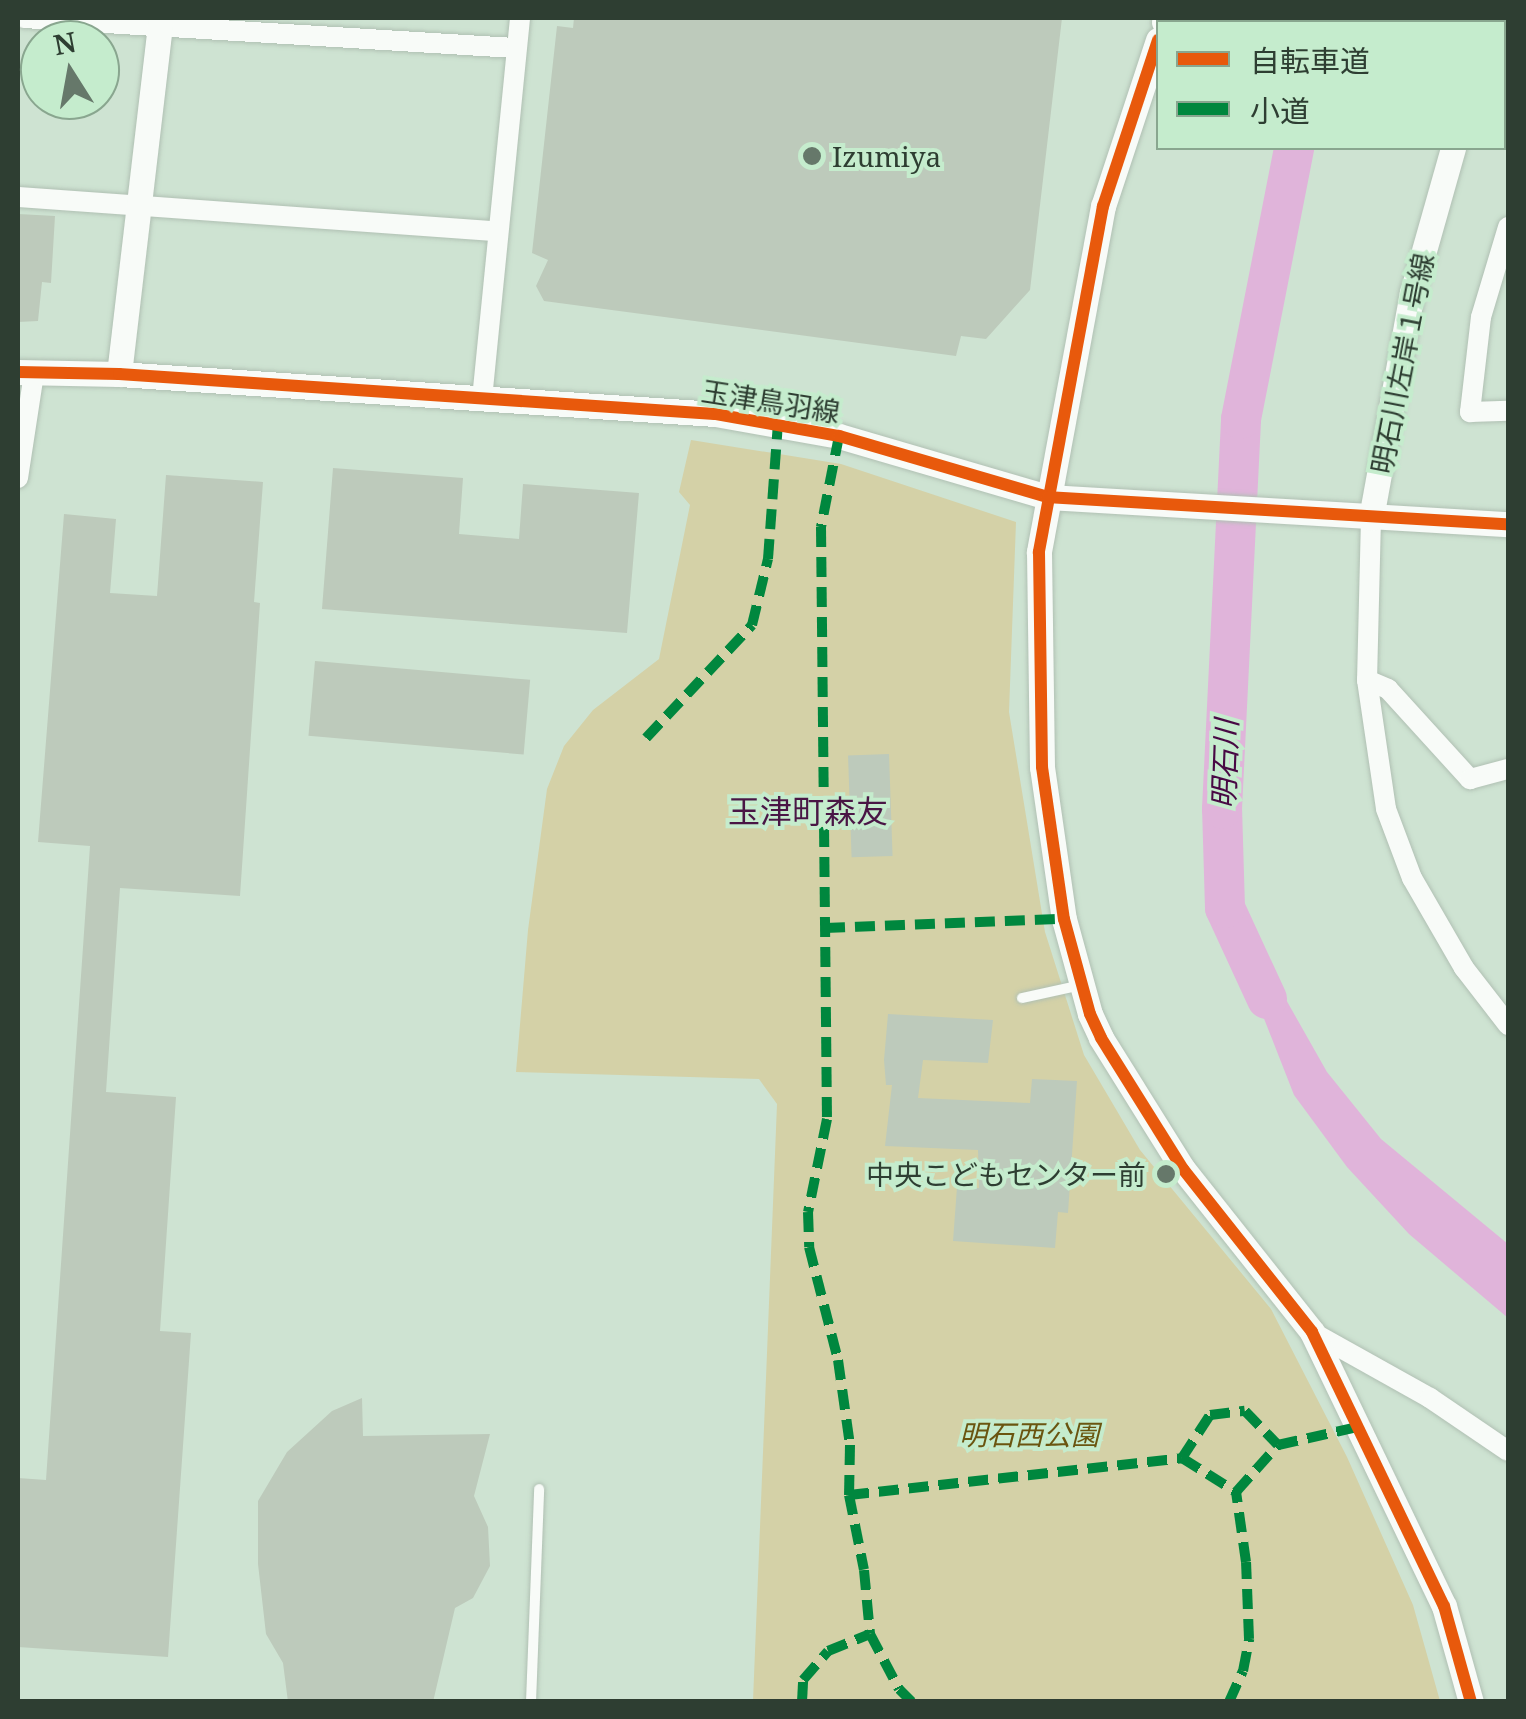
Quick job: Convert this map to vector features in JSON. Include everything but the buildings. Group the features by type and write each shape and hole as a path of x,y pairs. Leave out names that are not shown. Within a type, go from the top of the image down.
{"street":[{"path":"24,18 160,22 516,48"},
{"path":"482,399 520,18"},
{"path":"118,374 160,22"},
{"path":"1156,46 1104,206 1038,552 1042,767 1064,919 1101,1038 1183,1169 1312,1332 1444,1606 1472,1702"},
{"name":"明石川左岸１号線","path":"1451,150 1412,293 1371,518 1367,680 1386,810 1412,878 1464,968 1508,1025"},
{"path":"18,197 498,231"},
{"path":"1508,227 1481,317 1470,412 1508,411"},
{"path":"18,478 26,372"},
{"name":"玉津鳥羽線","path":"26,372 118,374 715,414 840,436 1048,497 1508,524"},
{"path":"1367,680 1388,689 1470,779 1508,769"},
{"path":"1312,1332 1430,1398 1508,1451"}],"lane":[{"path":"1022,998 1082,985"},
{"path":"532,1702 538,1489"}],"green space":[{"name":"明石西公園","path":"691,440 841,464 1016,522 1009,712 1045,932 1084,1055 1140,1150 1271,1309 1347,1457 1413,1605 1440,1701 753,1701 777,1104 759,1079 516,1072 528,930 547,789 564,746 593,710 659,659 690,505 679,492"}],"shaded area":[{"path":"1232,937 1280,989 1327,1072 1381,1139 1508,1244 1508,1318 1409,1234 1347,1167 1294,1095"}],"waterway":[{"name":"明石川","path":"1267,999 1225,908 1222,809 1241,419 1294,150"}],"marked path":[{"path":"646,738 752,625 768,559 778,423"},
{"path":"839,436 821,527 827,1119 808,1212 809,1247 838,1360 850,1445 849,1495 864,1570 870,1634 899,1689 912,1702"},
{"path":"825,928 1064,919"},
{"path":"1182,1458 1210,1415 1245,1411 1278,1445"},
{"path":"1229,1702 1243,1671 1249,1639 1246,1562 1236,1492 1278,1445 1358,1427"},
{"path":"849,1495 1182,1458 1236,1492"},
{"path":"802,1702 803,1680 828,1651 870,1634"}],"cycle path":[{"path":"1156,46 1103,206 1039,552 1042,767 1064,919 1090,1014 1101,1038 1183,1169 1312,1332 1444,1606 1471,1702"},
{"path":"18,372 119,374 715,414 839,436 1048,497 1508,524"}],"place":[{"name":"Izumiya","path":"812,156"},
{"name":"中央こどもセンター前","path":"1166,1174"}],"district":[{"name":"玉津町森友","path":"808,811"}]}
